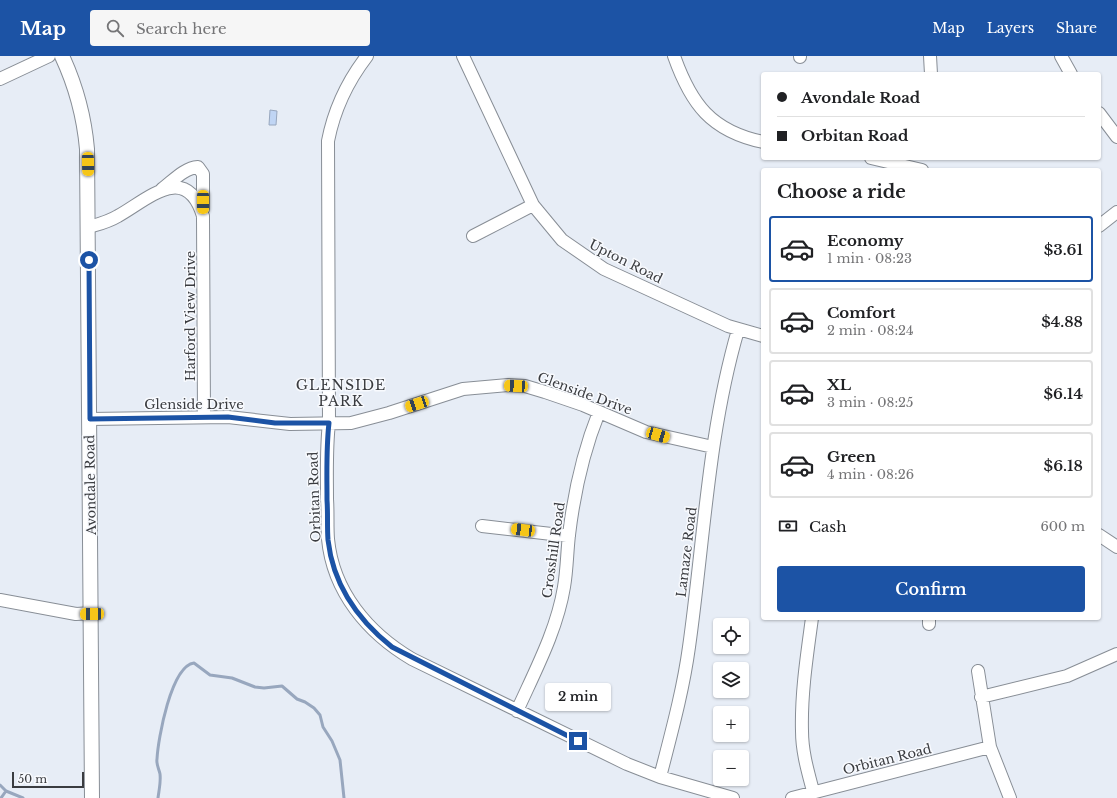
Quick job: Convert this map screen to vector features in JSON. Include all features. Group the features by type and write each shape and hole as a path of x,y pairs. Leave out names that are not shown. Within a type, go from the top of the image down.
{"street":[{"path":"0,79 49,56"},
{"name":"Avondale Road","path":"62,56 77,93 85,128 89,227 92,798"},
{"name":"Orbitan Road","path":"367,56 357,69 339,102 334,115 328,141 329,423 326,451 328,540 336,572 344,594 367,625 392,647 517,711 627,764 660,777 733,798"},
{"name":"Upton Road","path":"463,56 534,205 554,233 587,259 604,269 738,330 761,336"},
{"path":"674,56 683,82 702,110 724,128 736,134 761,141"},
{"path":"930,56 931,72"},
{"path":"1061,56 1071,72"},
{"path":"1101,116 1117,137"},
{"path":"880,160 914,168"},
{"name":"Harford View Drive","path":"89,227 108,221 162,189 182,173 191,168 198,167 203,174 204,417"},
{"name":"Harford View Drive","path":"162,189 177,189 187,192 198,200 203,216"},
{"path":"473,236 534,205"},
{"path":"1101,224 1117,212"},
{"name":"Lamaze Road","path":"660,777 679,705 689,647 714,448 726,371 738,330"},
{"name":"Glenside Drive","path":"90,419 204,417 244,418 290,424 351,423 390,413 454,392 493,385 525,386 568,399 646,432 714,448"},
{"name":"Crosshill Road","path":"517,711 546,647 559,609 564,586 569,536 581,464 599,412"},
{"path":"482,526 569,536"},
{"path":"1101,536 1117,547"},
{"path":"0,600 76,614 92,614"},
{"path":"812,620 803,692 802,731 803,750 813,792"},
{"path":"981,697 1067,676 1117,654"},
{"path":"978,671 990,746 1010,798"},
{"name":"Orbitan Road","path":"792,798 990,746"}],"water":[{"path":"270,110 277,111 276,125 269,125"}],"waterway":[{"path":"158,798 160,780 157,763 158,749 167,705 172,689 179,676 186,667 194,663 210,675 232,678 255,687 264,688 282,686 297,699 314,708 320,715 323,727 332,741 340,760 344,798"},
{"path":"0,785 6,791 23,798"},
{"path":"1,798 6,791"}],"district":[{"name":"GLENSIDE PARK","path":"341,394"}],"route":[{"path":"89,260 90,419 228,417 290,424 329,423 326,451 328,540 331,556 344,594 367,625 392,647 412,659 578,741"}]}
